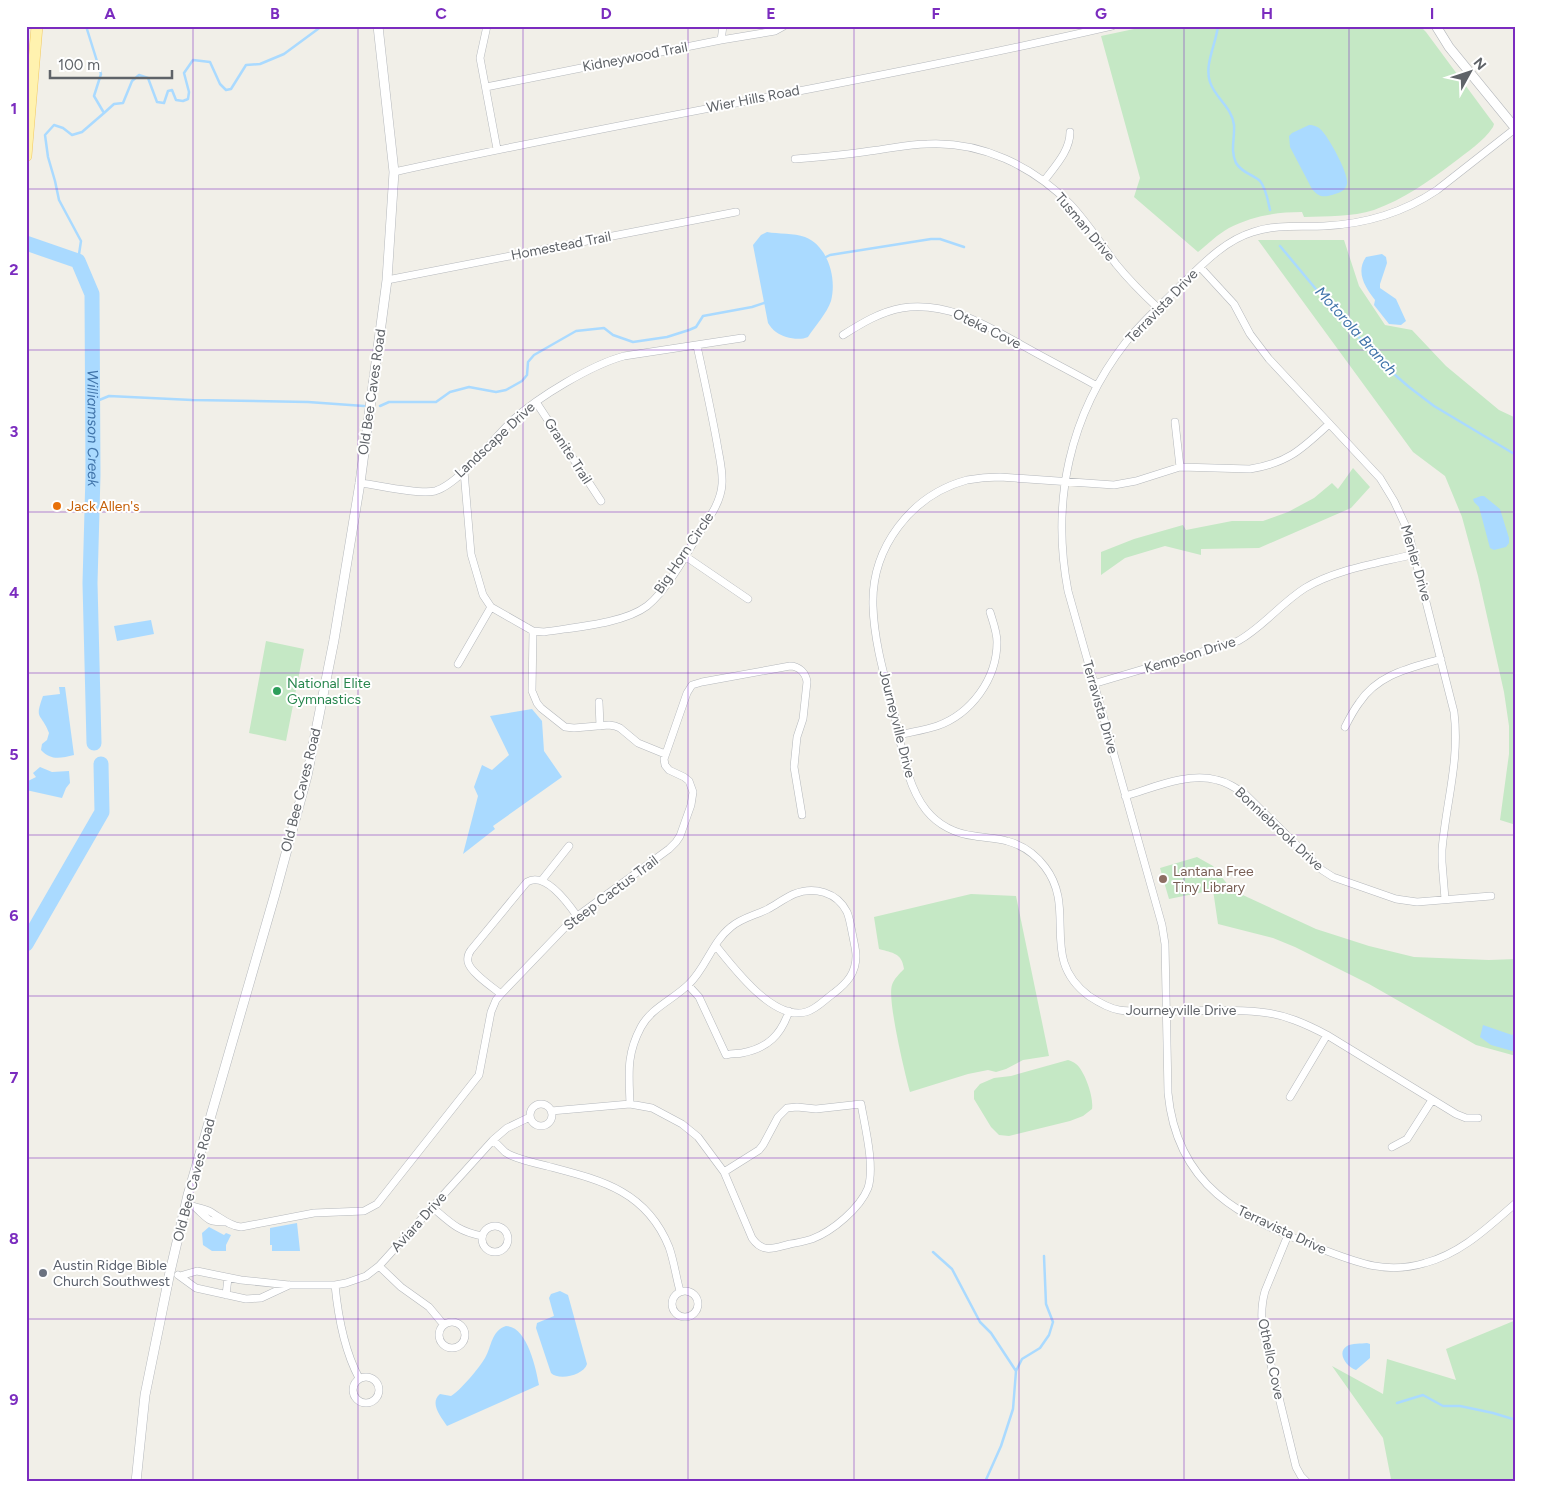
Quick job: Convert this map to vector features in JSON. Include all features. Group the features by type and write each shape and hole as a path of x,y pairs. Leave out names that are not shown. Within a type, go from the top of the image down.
{"main road":[{"path":"26,156 37,26"}],"street":[{"name":"Old Bee Caves Road","path":"136,1482 146,1395 170,1272 186,1204 307,776 334,640 360,483 387,280 394,172 378,26"},
{"path":"487,26 480,58 497,149"},
{"path":"721,40 723,26"},
{"name":"Kidneywood Trail","path":"486,87 775,31 784,26"},
{"name":"Wier Hills Road","path":"394,172 497,149 871,76 1112,26"},
{"path":"1436,26 1449,47 1516,128"},
{"name":"Terravista Drive","path":"1516,128 1437,190 1393,214 1363,222 1323,226 1266,228 1252,232 1226,245 1200,267 1127,341 1097,386 1081,420 1070,456 1064,482 1061,531 1065,577 1093,684 1162,925 1165,944 1168,1093 1170,1112 1184,1153 1205,1182 1235,1209 1288,1236 1368,1266 1409,1266 1425,1263 1455,1251 1470,1242 1516,1203"},
{"path":"1044,181 1066,152 1070,140 1070,132"},
{"name":"Tusman Drive","path":"795,160 928,144 955,145 992,153 1026,168 1071,205 1117,265 1158,308"},
{"name":"Homestead Trail","path":"387,280 736,212"},
{"name":"Menler Drive","path":"1200,267 1234,304 1250,334 1263,352 1370,467 1387,488 1403,518 1415,554 1454,712 1456,728 1454,766 1442,850 1445,899"},
{"name":"Oteka Cove","path":"843,334 869,319 892,310 916,307 950,310 977,320 1097,386"},
{"name":"Landscape Drive","path":"360,483 419,492 430,492 443,488 464,471 513,420 536,402 572,379 610,359 742,338"},
{"name":"Big Horn Circle","path":"533,631 544,632 620,618 642,609 660,592 718,503 723,482 722,470 697,346"},
{"name":"Granite Trail","path":"536,402 601,501"},
{"path":"1175,422 1180,467"},
{"name":"Journeyville Drive","path":"1329,424 1293,455 1270,465 1250,468 1180,467 1122,484 1104,485 1000,477 969,480 932,496 906,516 888,541 877,570 873,605 880,651 909,778 918,798 943,826 966,835 1009,841 1033,854 1044,866 1054,880 1059,894 1061,911 1060,937 1063,960 1074,981 1081,989 1099,1002 1119,1010 1227,1010 1280,1015 1327,1035 1456,1114 1466,1118 1478,1118"},
{"path":"464,471 471,554 483,595 491,607 533,631 532,685 537,703 565,727 609,725 620,728 638,743 665,754 687,693 692,685 773,668 798,667 804,674 807,682 803,719 797,737 794,767 802,815"},
{"name":"Kempson Drive","path":"1093,684 1238,641 1258,628 1294,596 1316,582 1347,571 1415,554"},
{"path":"685,556 748,599"},
{"path":"458,664 491,607"},
{"path":"899,735 937,726 962,712 978,696 990,675 996,652 996,630 990,612"},
{"path":"1345,727 1359,702 1382,681 1401,670 1441,659"},
{"path":"599,702 600,726"},
{"name":"Steep Cactus Trail","path":"186,1204 196,1208 206,1219 215,1223 226,1222 237,1227 306,1214 364,1211 377,1204 478,1075 491,1012 496,1000 561,930 577,916 669,849 678,840 694,792 689,781 671,772 666,767 664,761 665,754"},
{"name":"Bonniebrook Drive","path":"1125,796 1180,780 1205,778 1218,780 1233,786 1245,794 1322,870 1333,877 1401,900 1417,902 1491,896"},
{"path":"542,880 569,846"},
{"path":"501,994 472,970 468,963 468,955 527,882 533,879 542,880 565,899 577,916"},
{"path":"630,1104 630,1054 642,1026 650,1015 688,985 701,970 721,937 737,922 795,894 815,891 828,894 835,898 846,910 850,920 856,955 853,972 844,985 814,1008 800,1013 777,1006 752,989 716,946"},
{"path":"688,985 698,997 726,1055 754,1050 774,1038 785,1022 789,1011"},
{"path":"1290,1097 1327,1035"},
{"path":"1392,1147 1407,1139 1432,1100"},
{"name":"Aviara Drive","path":"551,1112 630,1104 652,1108 682,1124 698,1137 724,1172 752,1238 760,1247 769,1249 813,1239 838,1223 861,1200 868,1187 871,1174 861,1104 816,1110 797,1107 787,1108 778,1117 764,1145 742,1162 724,1172"},
{"name":"Aviara Drive","path":"536,1105 545,1105 551,1112 551,1116 546,1124 536,1124 530,1117 532,1108 536,1105"},
{"name":"Aviara Drive","path":"180,1276 197,1271 228,1278 289,1285 335,1285 366,1276 379,1266 493,1140 507,1128 530,1117"},
{"path":"493,1140 510,1155 597,1179 620,1189 633,1199 653,1219 665,1238 680,1292"},
{"path":"432,1207 463,1232 482,1236"},
{"name":"Othello Cove","path":"1288,1236 1265,1291 1262,1319 1296,1467 1307,1482"},
{"path":"379,1266 401,1287 429,1307 444,1324"},
{"name":"Aviara Drive","path":"170,1272 180,1276 188,1284 196,1288 238,1298 261,1298 289,1285"},
{"path":"226,1295 228,1278"},
{"path":"335,1285 338,1313 359,1378"}],"green space":[{"path":"1148,26 1418,26 1426,32 1494,124 1480,142 1444,170 1415,190 1385,206 1348,215 1304,217 1302,212 1292,212 1255,218 1225,230 1198,252 1134,197 1140,178 1101,36"},
{"path":"1258,240 1344,240 1359,286 1385,325 1412,330 1446,366 1499,410 1516,418 1516,825 1500,820 1509,754 1509,726 1504,692 1478,576 1462,517 1445,476 1413,452"},
{"path":"1353,468 1370,487 1351,508 1259,548 1201,549 1201,555 1165,546 1125,558 1101,575 1101,552 1134,539 1183,525 1186,530 1232,521 1263,521 1288,512 1314,498 1332,483 1338,489"},
{"name":"National Elite Gymnastics","path":"266,641 304,649 286,741 249,733"},
{"path":"1197,857 1213,866 1232,890 1316,929 1369,946 1414,957 1489,960 1516,959 1516,1056 1476,1045 1369,984 1295,947 1273,938 1218,924 1213,890 1169,899 1160,868"},
{"path":"971,894 1016,896 1049,1056 1023,1060 996,1072 988,1070 968,1074 910,1092 897,1037 891,993 894,981 904,969 903,964 896,954 879,949 874,917"},
{"path":"1068,1060 1079,1067 1086,1078 1092,1098 1092,1109 1083,1116 1070,1121 1009,1136 999,1135 991,1127 974,1099 974,1091 980,1084 994,1078 1011,1076"},
{"path":"1516,1320 1516,1482 1401,1482 1391,1479 1383,1438 1332,1366 1383,1394 1387,1359 1456,1380 1446,1349"}],"water":[{"path":"1309,125 1317,127 1323,132 1342,165 1347,184 1345,189 1339,193 1329,196 1318,195 1312,189 1290,147 1289,136"},
{"path":"767,232 796,235 813,241 825,255 829,264 833,283 831,301 824,315 808,337 796,339 783,336 768,323 753,245 761,235"},
{"path":"1382,254 1386,257 1387,263 1380,288 1396,299 1406,321 1401,325 1389,324 1374,305 1375,300 1363,280 1361,269 1366,257"},
{"path":"1484,496 1500,509 1509,538 1509,543 1506,547 1494,550 1490,548 1479,507 1473,499"},
{"path":"151,620 154,634 117,641 114,626"},
{"path":"59,687 65,687 74,755 56,758 49,756 41,750 42,744 47,740 49,733 40,716 39,709 43,696 60,694"},
{"path":"532,709 542,721 544,751 562,777 493,826 495,829 463,854 478,796 474,787 482,765 492,770 509,755 490,716"},
{"path":"40,767 52,772 69,771 70,783 62,798 26,790 26,782 36,777 33,773"},
{"path":"1483,1025 1512,1035 1516,1032 1516,1052 1491,1045 1480,1037"},
{"path":"297,1223 300,1251 272,1251 270,1228"},
{"path":"209,1227 224,1235 226,1233 231,1235 226,1245 226,1251 212,1251 203,1245 202,1233"},
{"path":"560,1291 568,1295 587,1364 585,1368 576,1374 565,1377 551,1373 536,1328 537,1323 554,1316 549,1298 551,1294"},
{"path":"506,1326 520,1333 525,1340 533,1359 539,1385 447,1426 437,1410 437,1398 440,1394 451,1396 464,1385 485,1358 497,1331"},
{"path":"1351,1344 1370,1344 1370,1358 1356,1370 1346,1363 1342,1352"}],"waterway":[{"path":"78,261 81,241 59,200 48,157 45,135 54,125 63,128 72,135 82,132 104,113 94,96 101,74 86,26"},
{"path":"104,113 114,104 123,103 132,81 139,75 148,78 157,102 164,103 168,91 172,90 176,100 183,101 188,99 189,92 184,73 193,60 210,62 220,84 226,90 231,89 246,65 260,64 284,54 322,26"},
{"name":"Motorola Branch","path":"1218,26 1209,62 1210,82 1233,119 1233,153 1236,163 1241,169 1260,181 1270,210"},
{"path":"824,258 830,255 931,239 940,239 964,247"},
{"name":"Williamson Creek","path":"26,243 78,261 92,294 93,475 90,583 94,743"},
{"name":"Motorola Branch","path":"1280,246 1325,300 1387,368 1434,406 1516,455"},
{"path":"380,406 389,402 436,402 450,392 469,387 496,392 506,390 522,381 527,375 528,362 534,355 576,331 604,328 613,335 633,342 667,337 696,327 703,316 752,307 767,302"},
{"path":"92,403 109,396 308,402 364,406"},
{"name":"Williamson Creek","path":"26,944 102,812 101,764"},
{"path":"933,1252 952,1269 980,1322 991,1333 1016,1371 1013,1409 1001,1446 985,1482"},
{"path":"1016,1371 1022,1359 1040,1348 1049,1335 1053,1322 1046,1304 1044,1256"},
{"path":"1397,1403 1423,1395 1443,1406 1460,1406 1516,1420"}],"place":[{"name":"Jack Allen's","path":"57,506"},
{"name":"National Elite Gymnastics","path":"277,691"},
{"name":"Lantana Free Tiny Library","path":"1163,879"},
{"name":"Austin Ridge Bible Church Southwest","path":"43,1273"}]}
